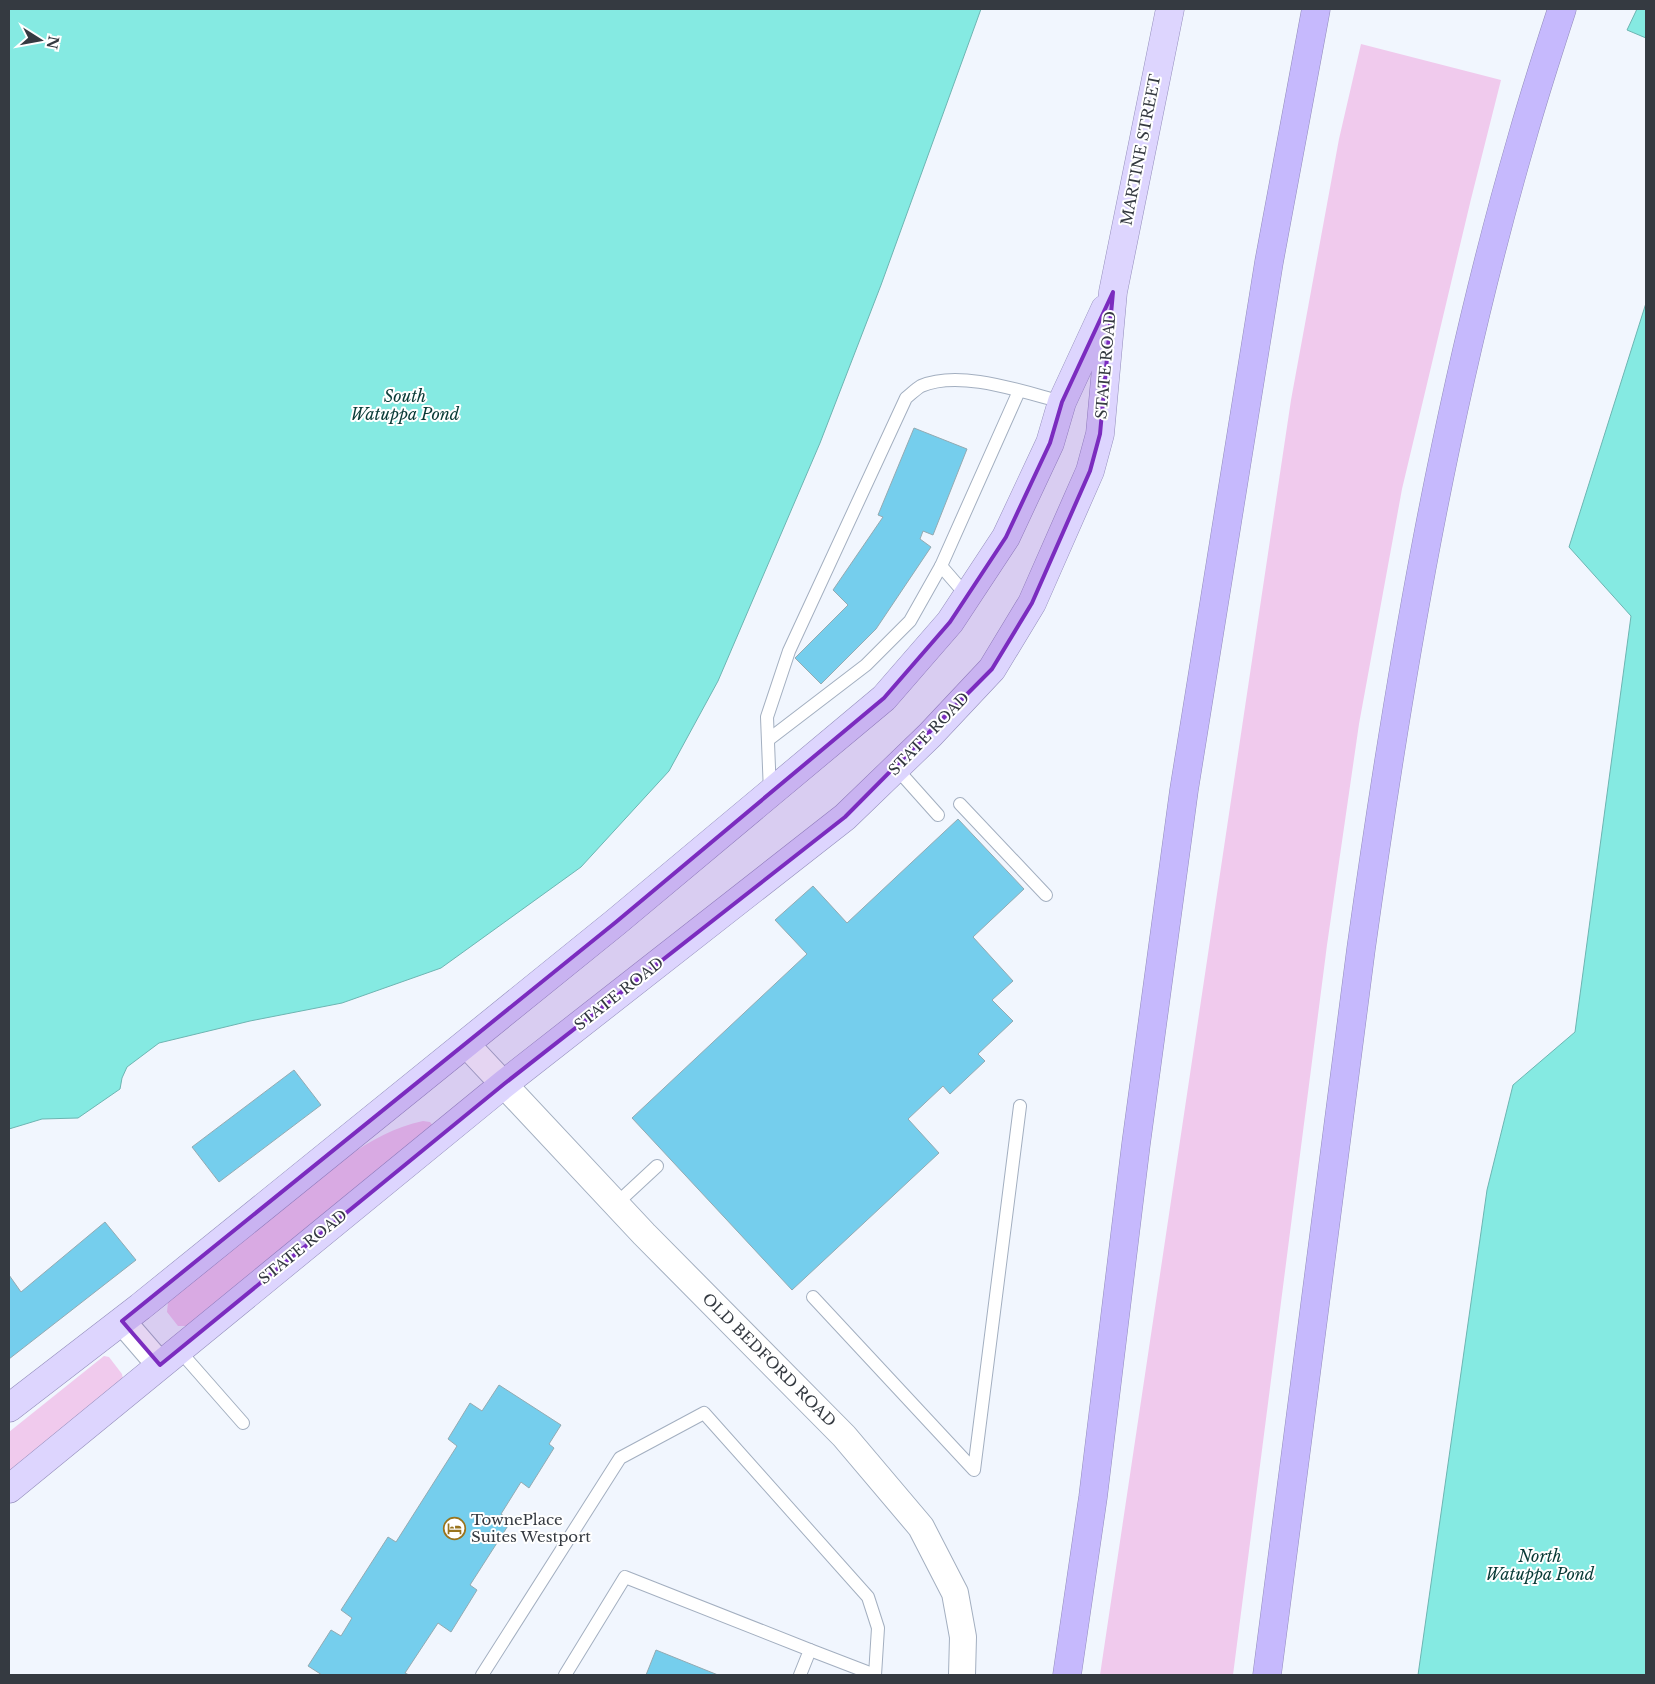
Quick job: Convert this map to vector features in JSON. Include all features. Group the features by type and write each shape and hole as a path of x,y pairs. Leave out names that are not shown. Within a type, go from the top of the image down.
{"highway":[{"path":"1068,1675 1093,1497 1136,1144 1181,810 1269,262 1316,9"},
{"path":"1267,1675 1377,832 1416,600 1445,455 1489,263 1522,139 1562,9"}],"main road":[{"name":"MARTINE STREET","path":"1113,292 1170,9"},
{"name":"STATE ROAD","path":"9,1408 122,1321 466,1044 770,795 884,698 950,622 1006,537 1050,443 1062,402 1113,292"},
{"name":"STATE ROAD","path":"9,1489 504,1084 846,818 992,669 1032,603 1090,471 1100,434 1113,292"}],"street":[{"name":"OLD BEDFORD ROAD","path":"466,1044 616,1204 844,1436 921,1527 955,1593 963,1637 962,1675"},
{"path":"122,1321 169,1357"}],"lane":[{"path":"770,795 767,717 789,651 906,398 922,386 958,379 1062,402"},
{"path":"768,740 866,665 910,621 941,566 1019,391"},
{"path":"941,566 967,596"},
{"path":"896,768 938,815"},
{"path":"960,804 1046,895"},
{"path":"813,1298 974,1470 1020,1106"},
{"path":"616,1204 657,1166"},
{"path":"169,1357 243,1423"},
{"path":"482,1675 620,1458 704,1413 868,1597 878,1628 874,1675 625,1576 564,1675"},
{"path":"800,1675 810,1650"}],"highlighted area":[{"path":"1113,292 1100,434 1090,471 1032,603 992,669 845,817 504,1084 160,1365 122,1321 616,922 884,698 950,622 1006,537 1050,443 1062,402"}],"shaded area":[{"path":"1361,44 1501,80 1402,489 1359,724 1327,945 1233,1675 1100,1675 1291,400 1339,139"},
{"path":"423,1121 430,1122 433,1126 187,1326 178,1326 167,1312 168,1302 347,1157 383,1135"},
{"path":"104,1356 109,1357 122,1374 123,1379 9,1474 9,1432"}],"water":[{"name":"South Watuppa Pond","path":"9,9 981,9 881,285 820,443 718,681 669,771 581,867 441,968 342,1003 250,1021 159,1043 127,1067 120,1089 78,1118 42,1119 9,1129"},
{"path":"1637,9 1646,9 1646,38 1627,30"},
{"name":"North Watuppa Pond","path":"1646,303 1646,1675 1418,1675 1487,1190 1513,1085 1575,1032 1631,616 1569,547"}],"building":[{"path":"914,428 967,449 933,535 923,531 920,539 931,547 876,629 821,684 795,658 848,605 833,590 883,517 878,515"},
{"path":"958,819 1024,889 973,937 1013,981 992,1000 1013,1021 978,1054 985,1061 950,1094 943,1086 908,1119 939,1153 792,1290 632,1118 807,954 775,920 813,886 847,923"},
{"path":"294,1070 321,1105 219,1182 192,1147"},
{"path":"105,1222 136,1260 9,1359 9,1275 21,1292"},
{"name":"TownePlace Suites Westport","path":"499,1385 561,1425 549,1444 554,1448 529,1488 521,1482 501,1514 511,1521 470,1585 477,1590 451,1632 438,1623 405,1673 409,1675 322,1675 308,1666 331,1630 341,1636 352,1618 341,1610 388,1537 396,1542 457,1446 448,1439 470,1403 482,1411"},
{"path":"656,1650 718,1675 646,1675"}],"place":[{"name":"TownePlace Suites Westport","path":"455,1529"}]}
